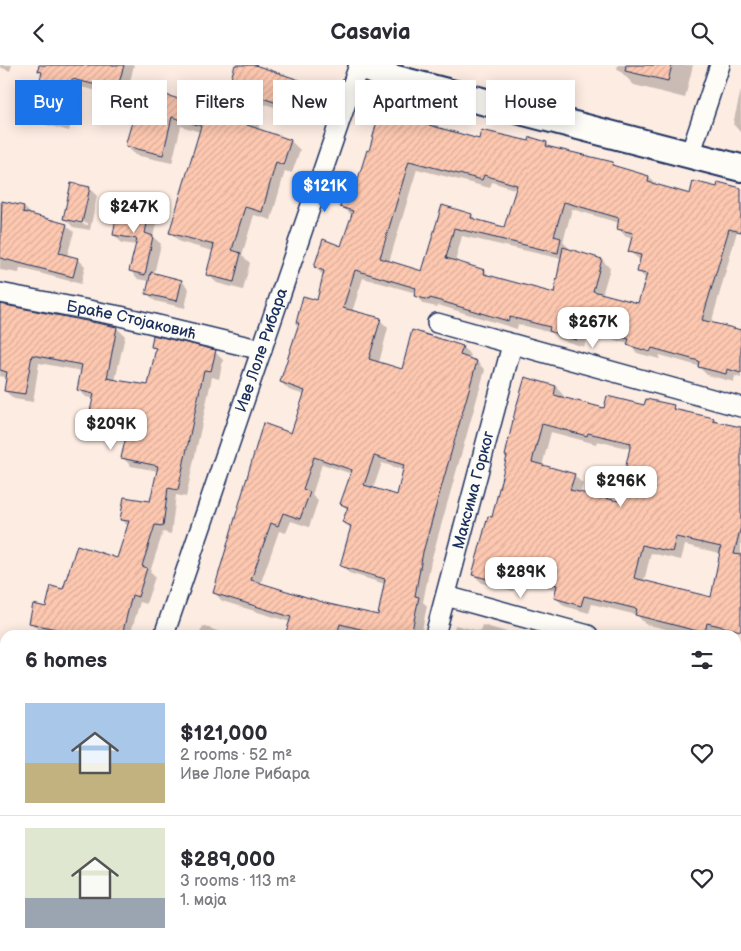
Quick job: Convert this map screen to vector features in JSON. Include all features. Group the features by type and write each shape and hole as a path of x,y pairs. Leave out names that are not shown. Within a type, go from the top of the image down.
{"main road":[{"path":"360,65 385,76 741,169"}],"street":[{"name":"Иве Лоле Рибара","path":"166,630 360,65"},
{"path":"690,155 720,65"},
{"name":"Браће Стојаковић","path":"0,293 120,317 262,350"},
{"path":"437,323 741,407"},
{"name":"Максима Горког","path":"436,630 512,345"},
{"path":"446,597 569,630"}],"building":[{"path":"39,65 124,65 120,80 92,80 92,84 72,79 40,80 42,72 38,71"},
{"path":"235,65 255,65 299,80 273,80 273,102 263,98 263,80 231,80"},
{"path":"626,65 672,65 668,81 625,71"},
{"path":"167,95 177,98 177,119 172,117 163,155 125,146 131,125 167,125"},
{"path":"198,125 247,125 291,140 283,165 276,162 262,212 245,207 232,250 241,253 234,282 206,275 214,245 169,233 201,126"},
{"path":"376,125 429,125 479,139 481,130 529,141 530,137 547,142 546,146 613,162 612,165 649,176 648,182 690,194 693,181 717,187 718,182 741,188 741,232 729,229 702,320 741,330 741,373 727,369 726,374 698,367 699,361 652,348 650,352 627,345 629,339 581,325 576,340 549,331 550,327 510,317 508,321 430,298 429,300 414,296 416,288 355,270 343,308 381,318 369,359 402,369 412,330 463,346 460,355 477,361 423,552 415,596 419,597 412,630 364,630 340,624 338,630 287,630 291,617 213,593 263,423 291,433 305,391 280,382 299,323 296,323 303,296 317,300 324,271 314,267 323,239 341,246 353,211 340,207 345,189 354,192","holes":["409,161 482,180 484,175 517,185 504,227 471,218 472,214 442,205 422,271 380,258","564,202 619,218 617,229 633,233 628,252 641,255 637,272 647,274 638,303 593,291 602,259 563,247 554,293 484,274 485,270 446,258 454,228 558,253 561,238 554,236","374,456 404,465 397,495 364,485","314,457 352,470 340,504 348,507 342,522 351,526 340,566 385,579 378,615 329,604 251,580 271,523 278,526 283,513 300,519 310,492 303,489"]},
{"path":"71,183 90,187 82,223 63,219"},
{"path":"119,200 135,203 133,211 149,215 145,233 153,236 145,275 129,271 137,239 113,235"},
{"path":"2,201 24,206 23,212 67,224 59,253 78,258 73,277 0,258"},
{"path":"151,272 182,280 177,301 146,294"},
{"path":"0,304 117,327 107,378 148,385 156,348 151,347 153,335 216,350 211,371 204,370 178,490 168,488 163,526 155,525 142,566 147,568 138,597 132,595 123,630 60,630 29,623 33,604 46,607 51,586 63,589 77,545 117,558 129,521 120,520 124,497 150,501 158,466 121,458 128,428 88,420 94,394 77,390 82,365 32,355 25,394 4,391 7,372 0,370"},
{"path":"525,377 556,386 554,395 604,408 607,396 644,405 646,399 674,405 673,409 714,418 713,421 741,427 741,526 734,554 741,555 741,630 707,623 706,630 693,630 635,615 637,609 584,596 581,606 554,598 557,585 508,571 504,583 472,575 488,516 492,517 507,456 505,456","holes":["542,424 587,436 588,433 631,443 618,501 570,490 575,474 532,462","676,537 721,547 711,597 634,578 642,545 672,552"]}]}
